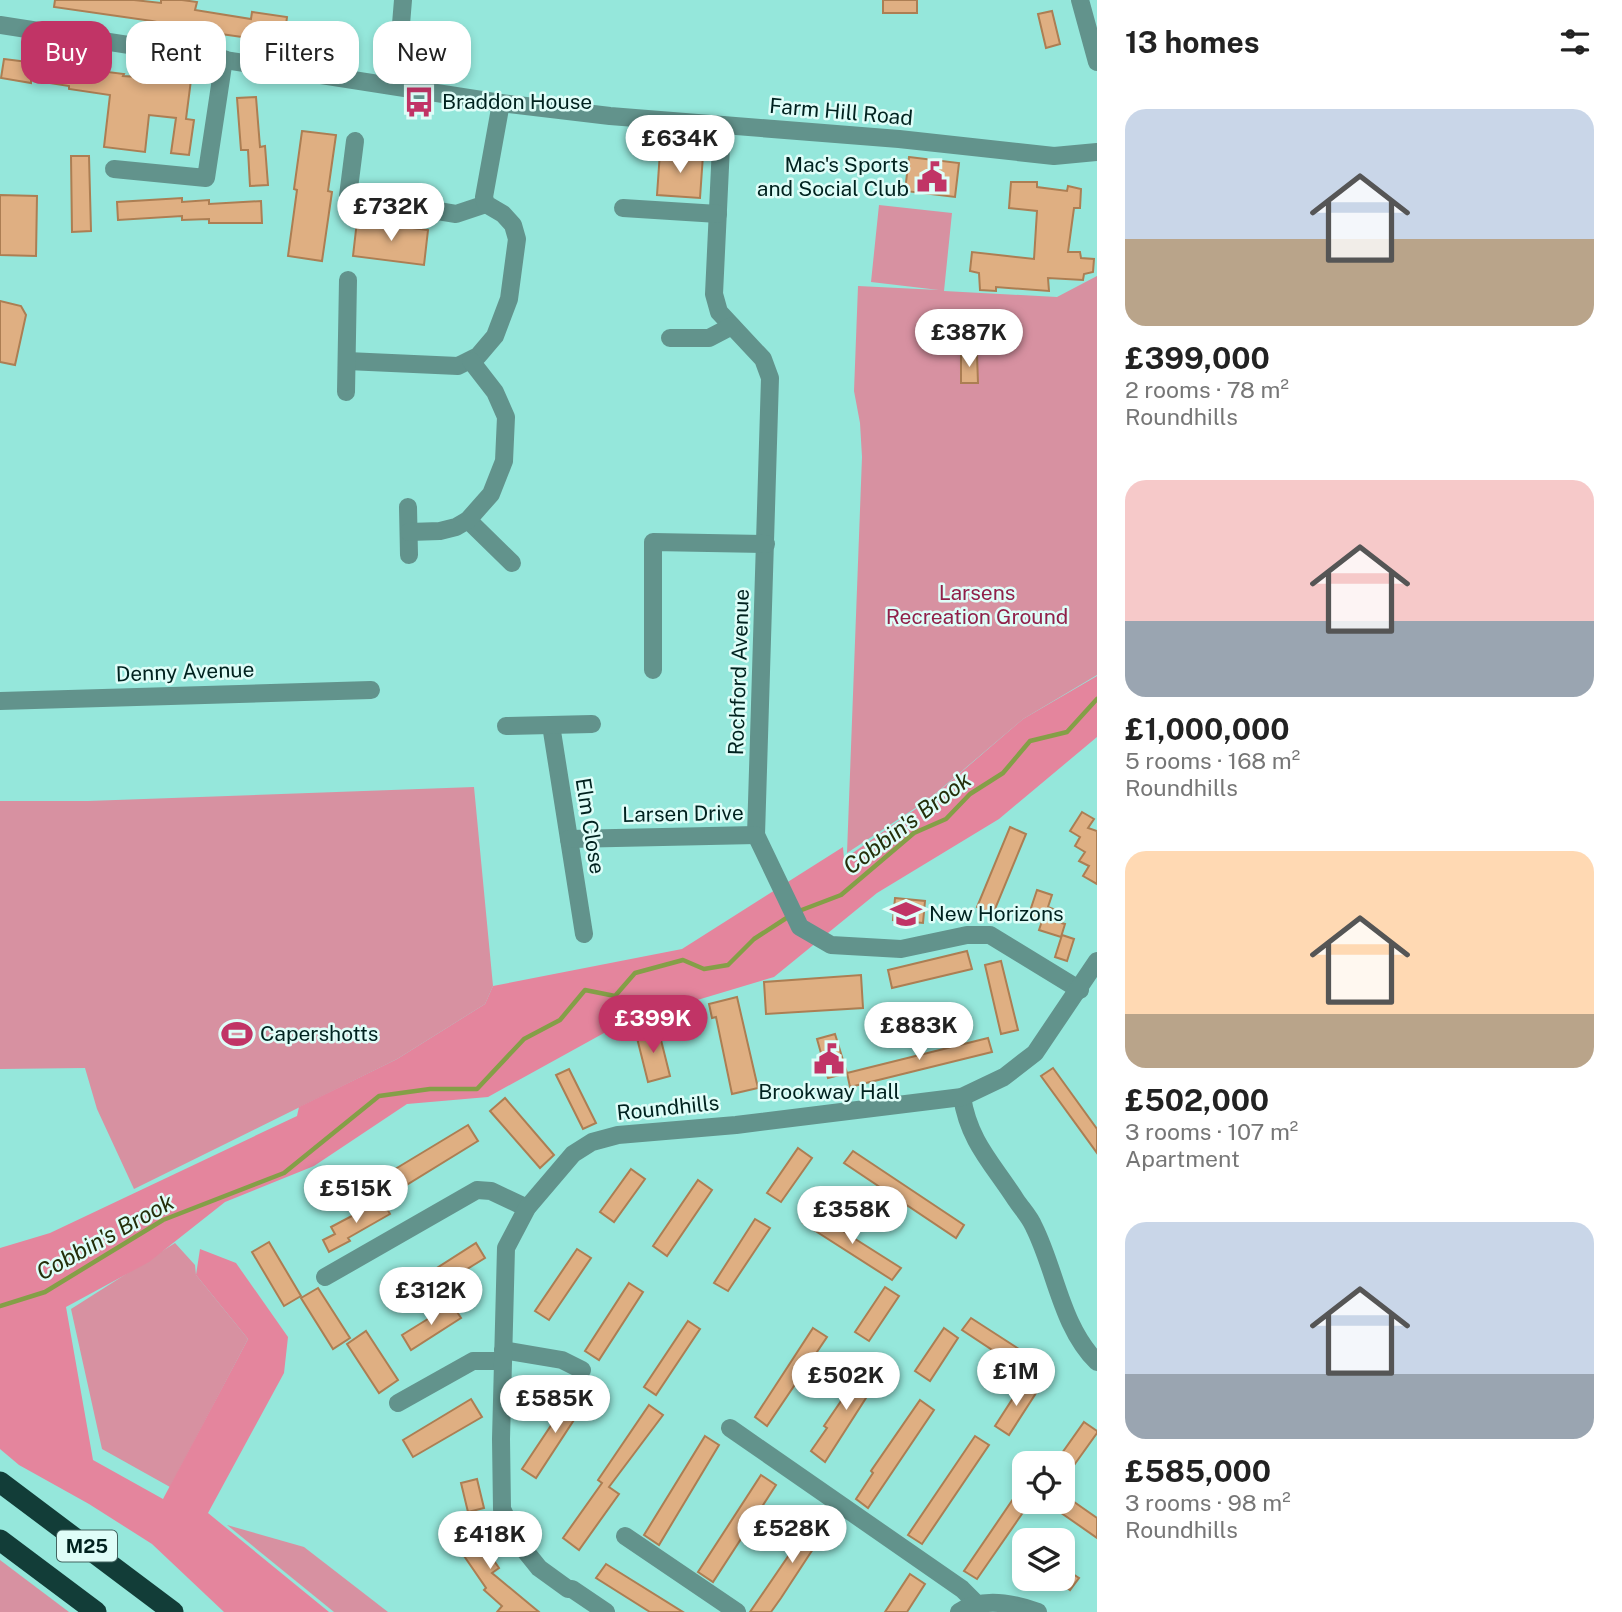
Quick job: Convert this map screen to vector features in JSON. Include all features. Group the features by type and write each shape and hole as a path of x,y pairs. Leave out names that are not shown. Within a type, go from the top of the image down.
{"highway":[{"name":"M25","path":"0,1482 173,1612"},
{"name":"M25","path":"0,1539 96,1612"}],"street":[{"path":"396,85 403,0"},
{"path":"1080,0 1097,62"},
{"name":"Farm Hill Road","path":"0,25 126,46"},
{"name":"Farm Hill Road","path":"226,59 501,103 610,116 899,139 1055,156 1097,152"},
{"path":"114,169 206,178 219,84"},
{"path":"347,361 403,366 458,366 478,356 495,336 509,299 517,239 513,225 503,214 486,204 484,197 501,103"},
{"name":"Rochford Avenue","path":"722,125 714,294 719,312 763,359 769,378 756,835 800,928 831,945 901,949 967,934 990,935 1080,990"},
{"path":"355,141 348,195 456,215 486,204"},
{"path":"623,208 718,214"},
{"path":"346,392 348,280"},
{"path":"670,338 709,338 732,326"},
{"path":"409,532 440,531 456,527 468,520 491,494 504,461 506,417 495,392 471,361"},
{"path":"408,508 409,555"},
{"path":"468,520 512,563"},
{"path":"653,670 653,542 766,544"},
{"name":"Denny Avenue","path":"0,701 370,690"},
{"path":"506,726 592,724"},
{"name":"Elm Close","path":"551,725 584,934"},
{"name":"Larsen Drive","path":"569,839 756,835"},
{"name":"Roundhills","path":"606,1612 539,1568 518,1542 502,1508 506,1248 527,1208 572,1154 592,1142 618,1135 736,1125 962,1097 1004,1077 1035,1053 1080,990 1097,961"},
{"path":"962,1097 965,1116 984,1157 1034,1227 1070,1323 1086,1351 1097,1362"},
{"path":"325,1278 477,1190 491,1191 527,1208"},
{"path":"398,1403 473,1361 503,1356 562,1360 582,1370"},
{"path":"730,1428 962,1589 977,1604"},
{"path":"625,1536 737,1612"},
{"path":"959,1612 977,1604 996,1602 1020,1605 1038,1612"}],"green space":[{"name":"Larsens Recreation Ground","path":"879,205 952,213 944,291 1057,297 1097,276 1097,675 1023,719 929,799 847,853 862,457 860,423 854,391 858,286 939,290 871,282"},
{"path":"474,787 493,986 485,1004 397,1059 134,1189 97,1109 85,1068 0,1069 0,801 88,801"},
{"path":"175,1243 195,1265 196,1275 248,1339 170,1487 102,1449 71,1309"},
{"path":"227,1525 304,1547 388,1612 334,1612"},
{"path":"0,1560 69,1612 0,1612"}],"shaded area":[{"path":"1097,676 1097,737 999,819 877,893 774,977 624,1022 488,1097 407,1104 314,1166 225,1202 149,1262 66,1307 93,1460 163,1499 248,1339 196,1275 200,1249 236,1263 288,1337 284,1373 208,1513 329,1612 224,1612 152,1544 89,1504 19,1465 0,1449 0,1248 50,1233 297,1116 299,1107 397,1059 485,1004 493,986 682,949 843,847 844,859 930,799 1023,719"}],"building":[{"path":"55,0 134,0 161,3 161,0 182,0 197,2 195,10 251,19 252,12 287,17 286,21 240,21 240,37 226,35 226,21 152,21 54,7"},
{"path":"883,0 917,0 917,13 883,13"},
{"path":"1052,11 1060,44 1046,48 1038,14"},
{"path":"4,59 21,61 21,81 1,78"},
{"path":"112,72 124,74 126,84 190,84 186,119 194,120 189,155 171,153 176,118 149,115 145,152 104,147 110,95 69,89 69,86 56,84 112,84"},
{"path":"256,97 260,147 265,146 268,185 250,186 248,150 241,150 237,98"},
{"path":"302,131 336,135 328,191 332,192 322,261 288,256"},
{"path":"660,152 703,155 700,198 657,195"},
{"path":"71,156 89,156 91,231 72,232"},
{"name":"Mac's Sports and Social Club","path":"909,157 959,163 955,197 905,191"},
{"path":"1011,182 1037,182 1037,187 1067,191 1068,186 1081,189 1080,208 1074,208 1068,252 1080,252 1081,258 1094,259 1093,272 1084,274 1083,280 1048,278 1049,291 996,287 996,291 980,290 979,273 970,271 972,252 1034,259 1037,211 1009,208"},
{"path":"0,195 37,196 36,256 0,255"},
{"path":"182,198 182,202 209,200 209,204 261,201 262,223 209,223 209,219 182,220 182,216 118,220 117,202"},
{"path":"357,221 428,230 424,265 353,256"},
{"path":"0,301 21,306 26,315 15,365 0,362"},
{"path":"961,355 977,355 978,383 961,383"},
{"path":"1082,812 1094,819 1088,828 1097,831 1097,884 1083,876 1089,866 1079,861 1085,852 1075,846 1080,837 1070,831"},
{"path":"1010,827 1026,834 993,914 977,907"},
{"path":"1037,890 1052,895 1048,907 1058,911 1054,921 1065,924 1061,937 1039,930 1042,921 1028,917"},
{"path":"895,898 925,901 923,923 893,920"},
{"path":"1062,935 1074,939 1067,961 1055,957"},
{"path":"967,951 972,969 892,988 888,970"},
{"path":"1001,961 1018,1030 1001,1034 985,965"},
{"path":"861,975 863,1008 766,1014 764,982"},
{"path":"737,997 758,1088 732,1094 716,1017 712,1018 709,1004"},
{"path":"658,1028 670,1076 648,1082 636,1034"},
{"path":"835,1034 847,1073 828,1078 817,1039"},
{"path":"988,1038 992,1052 850,1087 847,1073"},
{"path":"1053,1068 1097,1129 1097,1153 1041,1076"},
{"path":"569,1069 596,1123 583,1129 556,1075"},
{"path":"505,1098 554,1155 540,1168 490,1111"},
{"path":"468,1125 478,1141 382,1200 372,1183"},
{"path":"798,1148 812,1158 781,1202 767,1193"},
{"path":"853,1151 964,1225 956,1238 844,1163"},
{"path":"631,1169 645,1179 614,1222 600,1212"},
{"path":"698,1180 712,1190 667,1256 653,1246"},
{"path":"382,1200 390,1214 329,1252 323,1240 335,1234 331,1227"},
{"path":"811,1211 901,1268 892,1280 803,1223"},
{"path":"755,1219 770,1228 728,1291 714,1283"},
{"path":"269,1242 301,1296 284,1306 252,1252"},
{"path":"476,1243 485,1258 438,1287 429,1273"},
{"path":"577,1249 591,1258 549,1320 535,1311"},
{"path":"629,1283 643,1292 599,1360 585,1351"},
{"path":"885,1287 899,1296 869,1341 855,1332"},
{"path":"318,1288 350,1338 333,1349 301,1298"},
{"path":"452,1304 461,1318 411,1350 402,1335"},
{"path":"971,1318 1039,1362 1030,1375 962,1330"},
{"path":"688,1321 700,1329 656,1395 644,1387"},
{"path":"813,1328 827,1337 767,1426 755,1417"},
{"path":"944,1328 958,1338 930,1381 915,1371"},
{"path":"366,1331 398,1380 379,1393 347,1344"},
{"path":"867,1363 882,1373 825,1462 811,1451 827,1428 824,1426"},
{"path":"1024,1381 1038,1390 1009,1435 995,1426"},
{"path":"574,1391 587,1400 536,1478 522,1469"},
{"path":"471,1399 482,1417 413,1457 403,1440"},
{"path":"920,1400 934,1410 868,1508 856,1499 873,1473 871,1471"},
{"path":"649,1405 663,1415 609,1487 619,1494 579,1550 563,1538 602,1483 598,1480"},
{"path":"1084,1422 1097,1431 1075,1464 1075,1451 1063,1451"},
{"path":"705,1436 719,1445 659,1545 644,1535"},
{"path":"975,1436 989,1445 922,1544 908,1535"},
{"path":"761,1475 776,1485 713,1582 698,1572"},
{"path":"477,1479 484,1508 468,1512 461,1483"},
{"path":"1012,1501 1012,1514 1022,1514 977,1579 964,1571"},
{"path":"1075,1503 1097,1518 1097,1538 1063,1514 1075,1514"},
{"path":"819,1511 832,1520 781,1598 771,1612 750,1612"},
{"path":"478,1521 489,1543 483,1545 499,1568 492,1573 539,1612 497,1612 502,1606 484,1590 486,1588 462,1553 467,1551 457,1530"},
{"path":"606,1564 683,1612 650,1612 596,1578"},
{"path":"910,1574 925,1584 907,1612 885,1612"}],"waterway":[{"name":"Cobbin's Brook","path":"799,911 841,895 914,833 946,819 970,794 1003,773 1030,741 1067,732 1097,699"},
{"name":"Cobbin's Brook","path":"0,1306 45,1292 163,1220 284,1173 379,1096 430,1089 477,1089 524,1039 560,1020 585,990 615,996 635,973 683,960 704,969 728,965 754,939 788,917"}],"place":[{"name":"Braddon House","path":"419,102"},
{"name":"Mac's Sports and Social Club","path":"932,177"},
{"name":"New Horizons","path":"906,914"},
{"name":"Capershotts","path":"237,1034"},
{"name":"Brookway Hall","path":"829,1059"}]}
